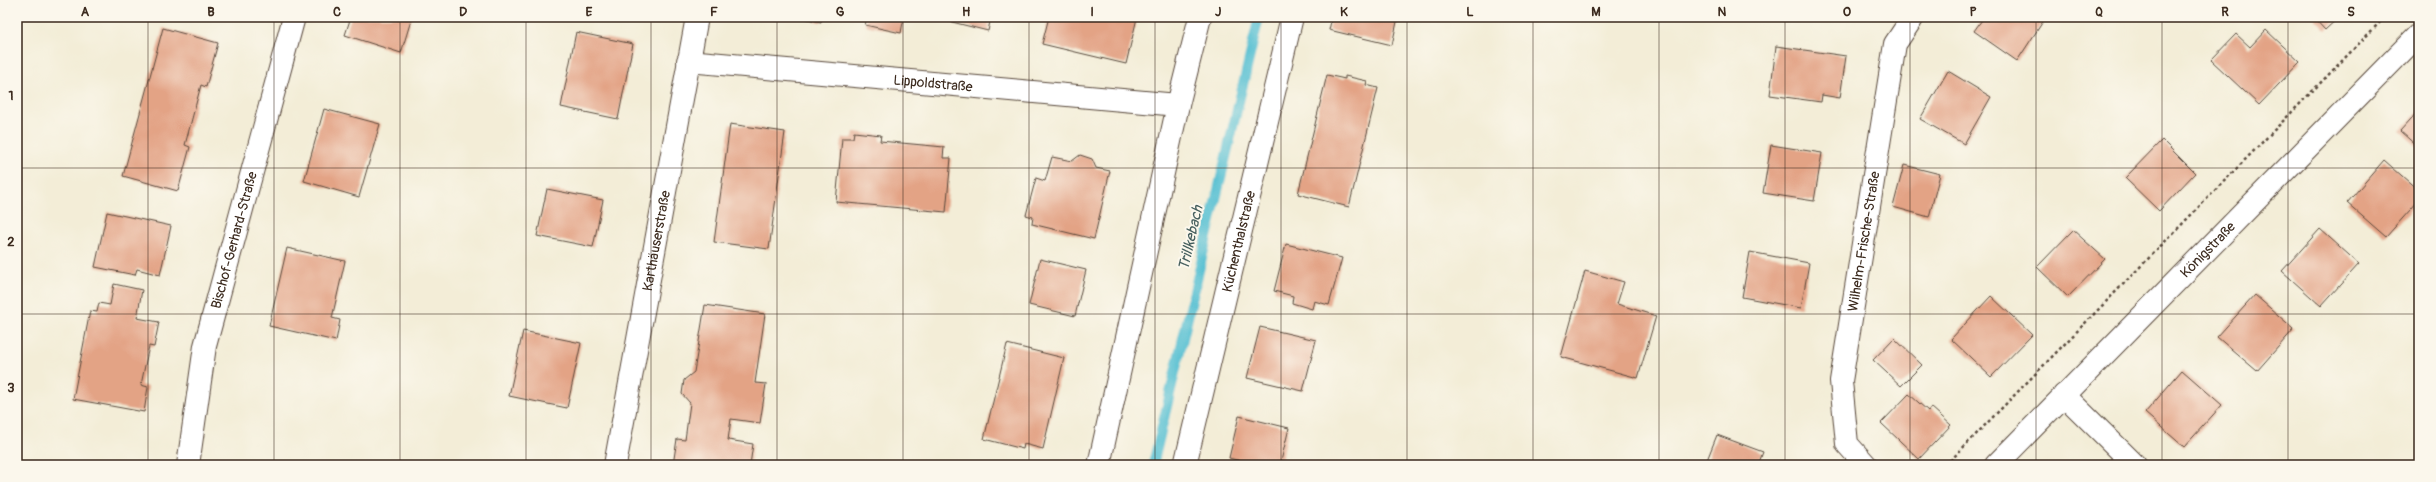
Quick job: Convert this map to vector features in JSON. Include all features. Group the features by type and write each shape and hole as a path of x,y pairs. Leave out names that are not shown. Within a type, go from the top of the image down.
{"street":[{"name":"Bischof-Gerhard-Straße","path":"188,465 205,346 294,17"},
{"name":"Karthäuserstraße","path":"615,465 696,17"},
{"path":"1099,465 1178,105 1200,17"},
{"name":"Küchenthalstraße","path":"1185,465 1292,17"},
{"name":"Wilhelm-Frische-Straße","path":"1866,465 1847,444 1841,381 1895,44 1913,17"},
{"name":"Königstraße","path":"1996,465 2419,34"},
{"name":"Lippoldstraße","path":"688,61 1178,105"},
{"path":"2064,395 2135,465"}],"path":[{"path":"1946,465 2385,17"}],"building":[{"path":"351,17 412,17 401,53 345,35"},
{"path":"799,17 822,17 821,22"},
{"path":"867,17 904,17 901,33 865,25"},
{"path":"949,17 991,17 988,31 948,21"},
{"path":"1049,17 1137,18 1126,64 1042,44"},
{"path":"1332,17 1398,17 1392,45 1329,30"},
{"path":"1984,17 2046,17 2017,61 1974,31"},
{"path":"2313,17 2339,17 2325,30"},
{"path":"163,28 218,43 206,87 201,85 185,145 190,147 178,191 123,176"},
{"path":"2266,30 2300,62 2259,105 2211,60 2236,34 2250,47"},
{"path":"576,32 633,44 618,119 561,107"},
{"path":"1776,46 1846,56 1840,98 1822,95 1821,102 1770,95"},
{"path":"1948,71 1991,97 1964,144 1920,119"},
{"path":"1327,75 1345,79 1345,76 1367,81 1366,85 1378,88 1349,207 1298,194"},
{"path":"324,109 380,124 359,197 304,181"},
{"path":"2419,110 2419,148 2400,131"},
{"path":"730,124 785,132 769,249 714,242"},
{"path":"854,132 881,135 880,141 944,147 943,158 951,158 946,212 836,202 842,138 853,138"},
{"path":"2162,140 2195,173 2159,211 2125,178"},
{"path":"1771,145 1822,153 1814,201 1763,193"},
{"path":"1080,155 1092,159 1096,168 1110,171 1094,239 1032,224 1033,217 1026,215 1036,178 1045,181 1052,157 1072,161"},
{"path":"2384,160 2419,191 2419,200 2386,237 2347,203"},
{"path":"1904,165 1940,174 1929,217 1893,207"},
{"path":"547,189 603,200 593,247 537,236"},
{"path":"107,212 171,226 160,275 137,269 135,275 95,267"},
{"path":"2320,229 2359,264 2321,306 2282,271"},
{"path":"2073,230 2105,259 2068,297 2037,267"},
{"path":"1286,244 1342,258 1329,305 1314,301 1312,309 1292,303 1293,296 1274,291"},
{"path":"287,248 345,261 332,318 340,320 336,341 269,326"},
{"path":"1750,252 1809,263 1801,308 1742,297"},
{"path":"1040,259 1086,270 1075,316 1029,305"},
{"path":"1585,271 1624,282 1617,304 1656,316 1638,378 1561,357"},
{"path":"114,284 142,290 137,318 159,322 154,347 149,346 141,385 148,387 144,412 73,399 90,311 97,312 99,303 110,305"},
{"path":"2255,295 2294,329 2257,371 2217,337"},
{"path":"1991,296 2032,335 1991,377 1951,339"},
{"path":"705,305 765,314 755,383 766,384 760,423 731,419 728,440 753,444 750,465 673,465 677,439 685,440 690,403 682,394 684,380 694,372"},
{"path":"1260,327 1316,340 1303,391 1247,378"},
{"path":"523,331 581,343 567,408 509,396"},
{"path":"1894,338 1922,365 1901,386 1873,360"},
{"path":"1007,344 1064,358 1043,449 1024,444 1023,449 984,439"},
{"path":"2182,370 2222,405 2184,447 2145,413"},
{"path":"1909,394 1928,411 1931,407 1951,425 1919,459 1881,423"},
{"path":"1239,416 1289,428 1280,465 1256,465 1229,458"},
{"path":"1717,435 1763,452 1758,465 1705,465"}],"waterway":[{"name":"Trillkebach","path":"1153,465 1259,17"}]}
